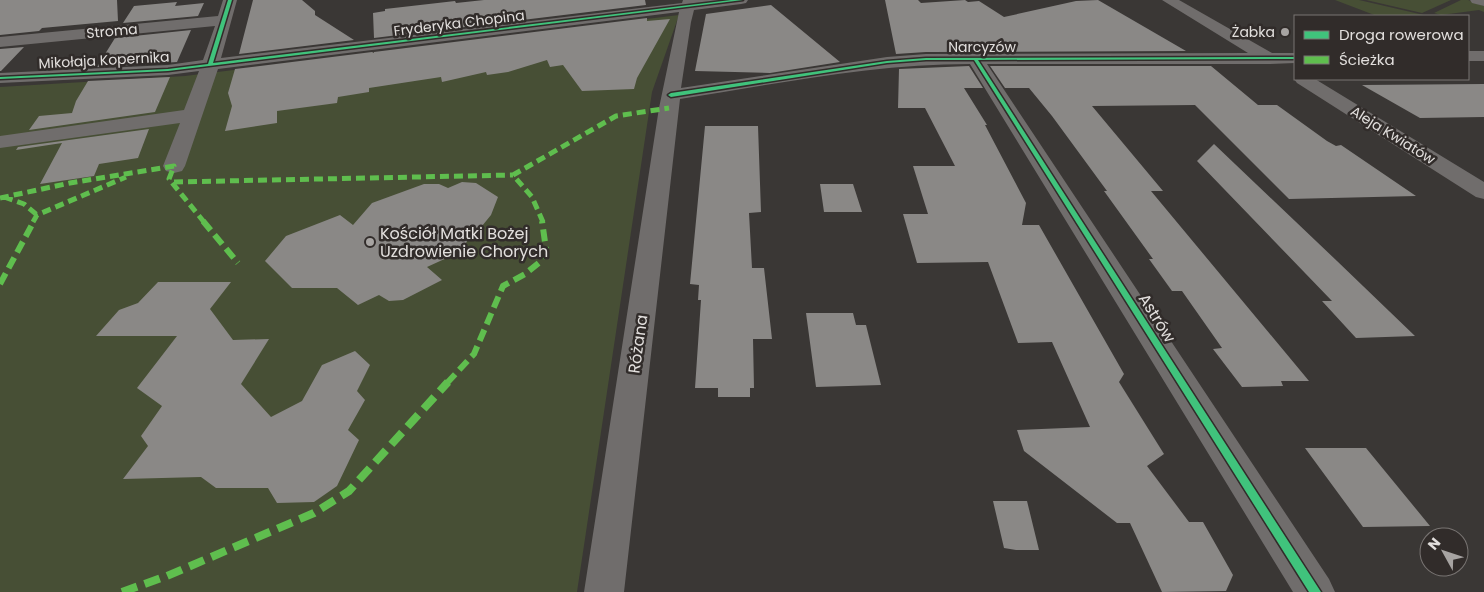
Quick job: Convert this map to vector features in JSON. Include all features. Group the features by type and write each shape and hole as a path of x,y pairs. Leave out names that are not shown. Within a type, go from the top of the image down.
{"street":[{"path":"174,166 210,65 230,0"},
{"name":"Fryderyka Chopina","path":"210,65 689,3 741,0"},
{"path":"1169,0 1294,73"},
{"path":"1477,0 1484,2"},
{"name":"Różana","path":"604,592 671,95 689,3"},
{"name":"Stroma","path":"0,42 224,20"},
{"path":"1469,56 1484,56"},
{"name":"Narcyzów","path":"671,95 887,62 926,59 1294,58"},
{"name":"Astrów","path":"976,60 1315,592"},
{"name":"Mikołaja Kopernika","path":"0,78 168,70 210,65"},
{"name":"Aleja Kwiatów","path":"1305,80 1484,192"},
{"path":"0,142 192,115"}],"green space":[{"path":"1335,0 1359,0 1424,15 1374,15"},
{"path":"1366,0 1451,0 1422,13"},
{"path":"1461,0 1468,0 1484,6 1484,12 1479,10 1441,15 1434,13"},
{"path":"679,15 652,92 577,592 0,592 0,87 185,76"}],"building":[{"path":"0,0 117,0 118,21 42,28 39,31 0,35"},
{"path":"253,0 302,0 315,11 315,15 354,40 239,54"},
{"path":"484,0 645,0 646,5 374,38 373,13 385,11 385,9 455,1 456,3"},
{"path":"885,0 918,0 921,3 979,1 1004,17 1076,1 1098,0 1186,51 926,52 896,54"},
{"path":"177,2 175,6 204,3 198,16 123,23 134,6"},
{"path":"771,5 840,62 770,73 695,71 706,14"},
{"path":"647,18 647,21 670,19 637,78 634,89 582,91 563,65 550,67 547,60 508,72 487,75 486,72 442,82 441,77 369,88 369,92 338,97 337,103 277,111 277,123 225,131 232,106 228,93 235,69"},
{"path":"191,30 177,62 97,67 115,38"},
{"path":"24,47 1,71 0,71 0,49"},
{"path":"969,66 983,88 964,88 987,125 985,125 1026,203 1022,225 1039,225 1124,374 1119,382 1164,454 1147,466 1189,522 1203,522 1233,575 1226,591 1162,592 1130,523 1117,523 1024,451 1017,430 1090,427 1052,342 1018,343 988,262 917,263 903,214 928,214 913,166 955,166 925,108 898,108 899,69"},
{"path":"990,66 1211,66 1258,105 1277,105 1327,141 1336,146 1341,145 1416,196 1289,199 1195,105 1092,106 1163,191 1151,191 1309,381 1281,381 1283,386 1242,387 1213,349 1222,348 1182,291 1172,291 1149,259 1153,259 1104,191 1107,191 1052,116 1029,88 1005,88"},
{"path":"170,77 155,112 29,130 39,116 72,113 76,101 88,81"},
{"path":"1484,84 1484,117 1420,118 1362,85"},
{"path":"705,126 758,126 761,212 749,213 752,268 764,268 772,339 753,339 754,388 750,388 750,397 718,397 718,388 695,388 701,300 698,300 699,285 690,284"},
{"path":"149,129 138,158 99,164 94,176 40,184 62,143 16,150 18,147"},
{"path":"1214,144 1415,336 1356,338 1322,301 1332,301 1197,161"},
{"name":"Kościół Matki Bożej Uzdrowienie Chorych","path":"462,182 476,183 498,197 491,215 482,226 472,231 462,251 427,267 442,280 403,300 389,301 379,295 358,305 337,288 292,288 265,261 286,236 340,215 353,225 372,203 424,184 439,184 448,188"},
{"path":"820,184 853,184 862,212 824,212"},
{"path":"158,282 231,282 210,309 233,340 269,339 241,384 271,417 302,401 322,365 355,351 370,365 357,391 365,400 348,430 359,440 337,486 314,502 277,503 268,488 216,488 201,477 123,479 148,446 141,436 162,406 137,388 177,336 96,336 119,310 138,303"},
{"path":"806,313 853,313 856,325 866,325 881,385 816,387"},
{"path":"1305,448 1366,448 1430,526 1363,527"},
{"path":"993,501 1027,501 1039,550 1004,548"}],"marked path":[{"path":"122,592 167,576 314,513 349,491 474,354 503,286 525,274 540,262 546,249 543,223 532,197 513,175 616,116 669,108"},
{"path":"0,198 70,183 174,166 169,179 238,263"},
{"path":"174,182 513,175"},
{"path":"0,284 37,215 126,177"},
{"path":"4,197 24,204 37,215"}],"cycle path":[{"path":"210,65 230,0"},
{"path":"0,78 168,70 741,0"},
{"path":"671,95 887,62 926,59 1294,58"},
{"path":"976,60 1315,592"}],"place":[{"name":"Żabka","path":"1285,32"},
{"name":"Kościół Matki Bożej Uzdrowienie Chorych","path":"370,242"}]}
